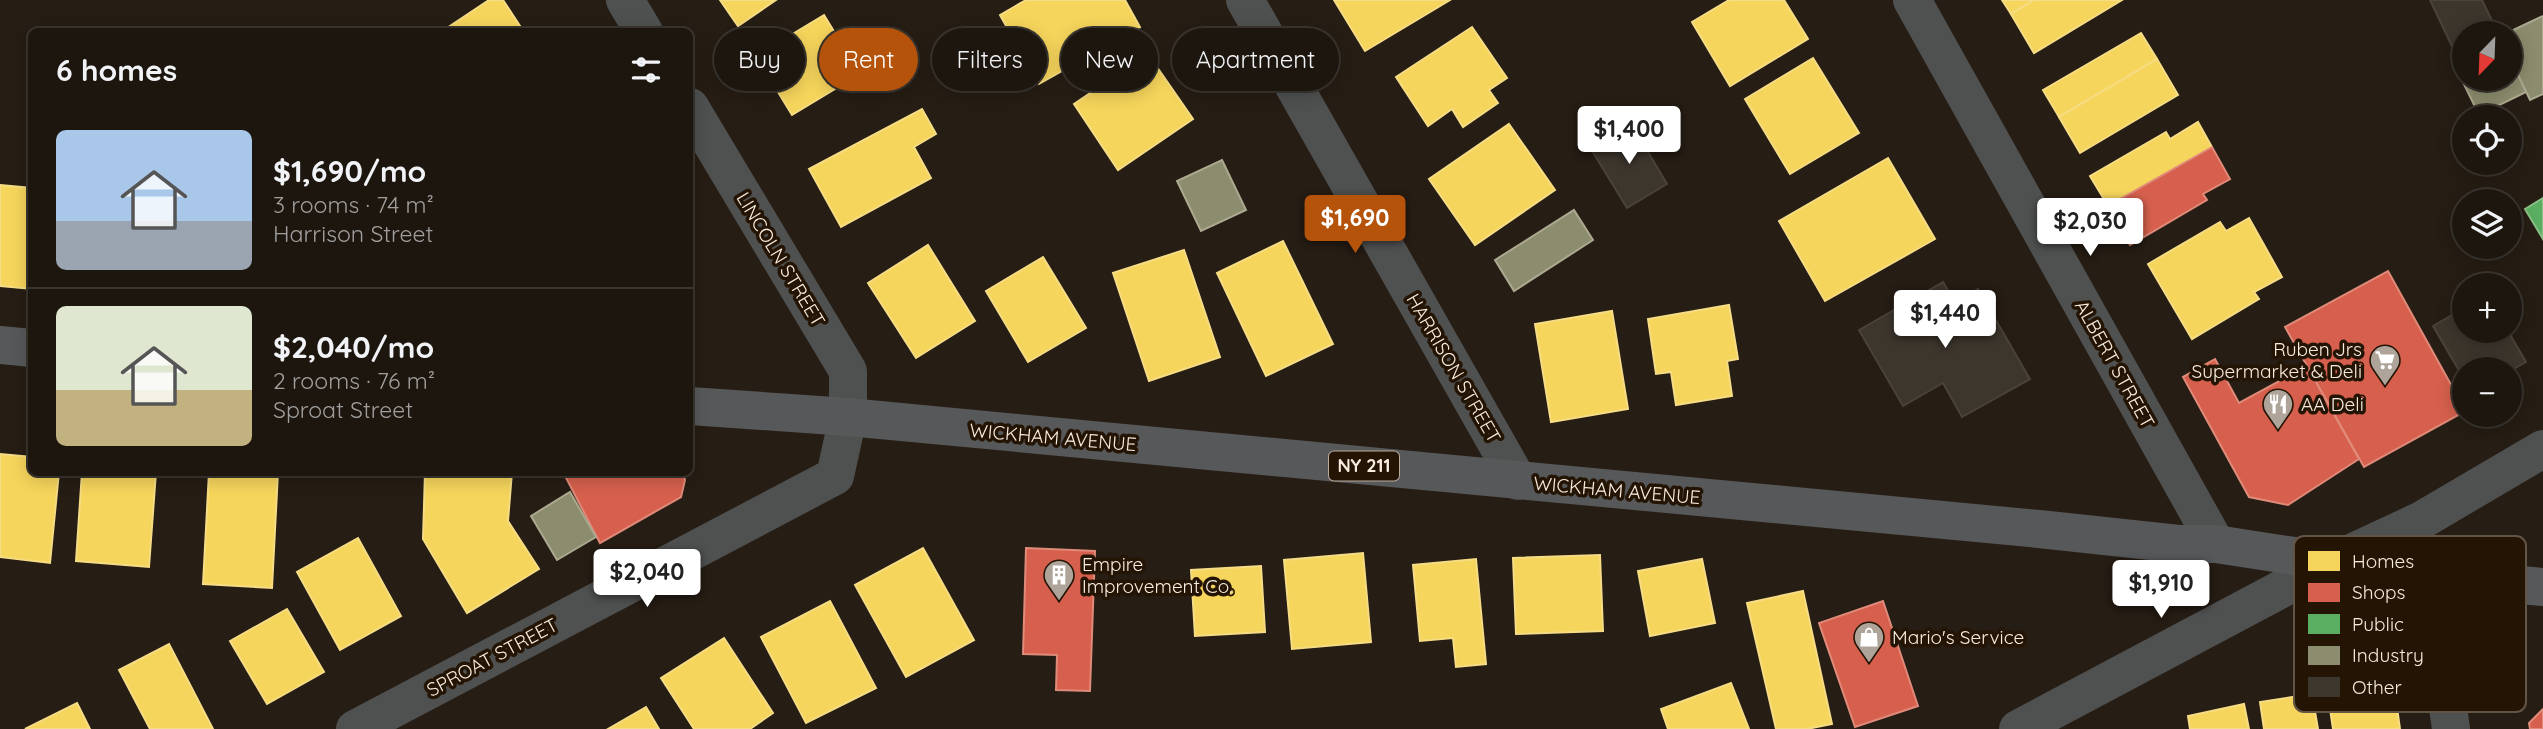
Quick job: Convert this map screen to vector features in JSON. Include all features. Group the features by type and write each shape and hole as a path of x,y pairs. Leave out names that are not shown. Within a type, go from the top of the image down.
{"main road":[{"path":"0,345 28,348"},
{"name":"WICKHAM AVENUE","path":"693,406 848,417 2179,544 2216,544 2294,556"}],"street":[{"path":"625,0 642,28"},
{"name":"HARRISON STREET","path":"1245,0 1518,481"},
{"name":"ALBERT STREET","path":"1912,0 2216,544"},
{"name":"LINCOLN STREET","path":"693,112 848,371 848,417"},
{"name":"SPROAT STREET","path":"355,729 835,476 848,417"},
{"path":"2388,536 2422,520 2543,449"},
{"path":"2018,729 2294,582"}],"building: Homes":[{"path":"489,0 503,0 521,28 447,28"},
{"path":"720,0 776,0 738,26"},
{"path":"1026,0 1125,0 1140,27 1061,28 1061,72 1047,79 1047,28 1007,28 1000,15"},
{"path":"1334,0 1450,0 1365,51"},
{"path":"1729,0 1784,0 1808,39 1730,86 1692,22"},
{"path":"2002,0 2034,0 2011,14"},
{"path":"2034,0 2122,0 2034,53 2011,14"},
{"path":"824,15 832,28 819,28 819,91 832,91 792,115 777,91 805,91 805,28 802,28"},
{"path":"1472,27 1507,78 1489,90 1498,103 1463,127 1452,109 1428,126 1396,77"},
{"path":"2141,33 2157,59 2059,117 2043,90"},
{"path":"1813,58 1859,133 1790,174 1745,99"},
{"path":"2157,59 2178,95 2080,153 2059,117"},
{"path":"1158,68 1193,119 1118,170 1074,104 1093,91 1158,91"},
{"path":"922,109 936,134 914,147 931,178 841,227 809,169"},
{"path":"2198,122 2212,147 2108,206 2090,176 2166,132 2170,139"},
{"path":"1509,124 1555,190 1475,245 1429,179"},
{"path":"1888,158 1935,239 1825,301 1779,221"},
{"path":"0,185 28,188 28,289 0,286"},
{"path":"2249,218 2282,277 2254,292 2259,299 2192,339 2148,264 2220,222 2226,231"},
{"path":"1283,241 1333,344 1266,376 1217,273"},
{"path":"928,245 975,321 916,358 868,283"},
{"path":"1184,250 1220,357 1149,381 1113,273"},
{"path":"1043,257 1086,328 1028,362 986,291"},
{"path":"1729,305 1738,359 1727,361 1732,396 1676,405 1671,372 1656,374 1648,319"},
{"path":"1612,311 1628,409 1551,422 1535,324"},
{"path":"0,454 28,457 28,476 59,476 50,563 0,557"},
{"path":"82,476 156,476 149,567 76,561"},
{"path":"209,476 278,476 272,588 203,584"},
{"path":"425,476 512,476 508,521 539,569 467,613 423,539"},
{"path":"358,538 401,616 340,650 297,572"},
{"path":"923,548 974,640 906,677 855,585"},
{"path":"1363,553 1371,642 1292,649 1284,560"},
{"path":"1600,555 1603,631 1516,634 1513,558"},
{"path":"1476,559 1486,664 1456,667 1453,638 1420,641 1413,565"},
{"path":"1702,559 1715,623 1650,636 1638,571"},
{"path":"1261,566 1265,632 1195,636 1191,570"},
{"path":"1803,591 1832,724 1807,729 1776,729 1747,603"},
{"path":"830,601 876,688 806,723 761,637"},
{"path":"287,609 324,672 267,704 230,641"},
{"path":"724,638 773,713 750,729 694,729 661,678"},
{"path":"169,644 213,729 150,729 119,670"},
{"path":"1731,683 1749,729 1668,729 1661,709"},
{"path":"2294,697 2294,712 2315,712 2318,729 2264,729 2260,702"},
{"path":"77,703 90,729 25,729"},
{"path":"2244,704 2249,729 2190,729 2188,716"},
{"path":"646,707 659,729 608,729"},
{"path":"2330,712 2398,712 2400,729 2333,729"}],"building: Shops":[{"path":"2212,147 2230,179 2203,194 2207,200 2130,245 2108,206"},
{"name":"Ruben Jrs Supermarket & Deli","path":"2388,271 2452,386 2452,419 2364,467 2285,327"},
{"name":"AA Deli","path":"2215,359 2239,403 2307,366 2359,459 2288,505 2249,497 2183,377"},
{"path":"565,476 684,476 681,497 600,543"},
{"name":"Empire Improvement Co.","path":"1026,548 1095,551 1090,691 1056,690 1057,655 1023,654"},
{"name":"Mario's Service","path":"1883,601 1918,706 1855,727 1819,623"},
{"path":"2543,709 2543,729 2530,729 2529,723"}],"building: Public":[{"path":"2543,198 2543,239 2525,209"}],"building: Industry":[{"path":"2543,16 2543,94 2530,100 2522,83 2522,26"},
{"path":"2522,84 2526,92 2499,105 2474,105 2467,91 2522,91"},
{"path":"1222,160 1246,210 1201,231 1177,181"},
{"path":"1574,210 1593,240 1514,291 1495,260"},
{"path":"570,492 596,537 557,560 531,516"}],"building: Other":[{"path":"2430,0 2482,0 2492,21 2452,21 2452,46"},
{"path":"1632,125 1667,184 1627,208 1591,149"},
{"path":"1943,282 1955,302 1978,289 2030,379 1962,417 1943,383 1903,406 1859,330"},
{"path":"2452,315 2452,343 2515,343 2526,362 2522,364 2522,357 2452,358 2433,326"}],"place":[{"name":"Ruben Jrs Supermarket & Deli","path":"2385,387"},
{"name":"AA Deli","path":"2278,431"},
{"name":"Empire Improvement Co.","path":"1059,602"},
{"name":"Mario's Service","path":"1869,664"}]}
